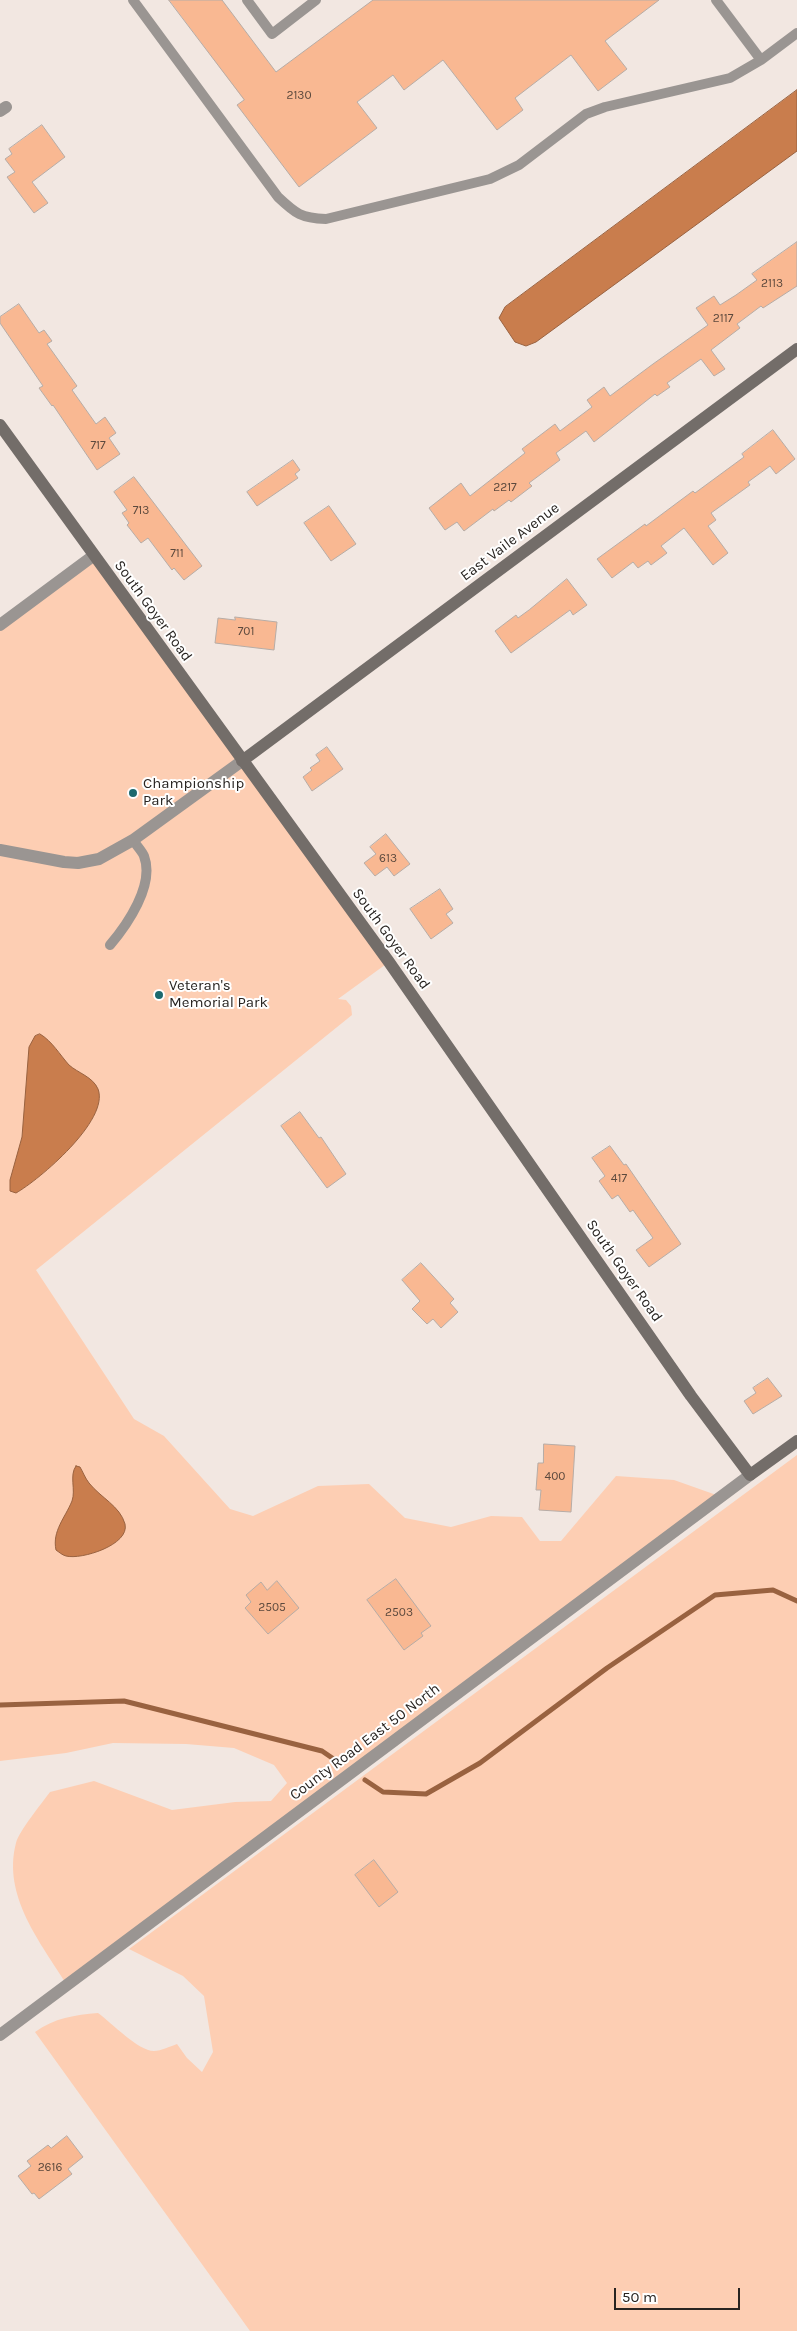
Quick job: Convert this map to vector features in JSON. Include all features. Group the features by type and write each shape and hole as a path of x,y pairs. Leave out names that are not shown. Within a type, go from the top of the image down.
{"street":[{"name":"East Vaile Avenue","path":"242,761 797,349"},
{"name":"South Goyer Road","path":"0,425 93,556 389,962 691,1396 750,1475"},
{"path":"0,625 93,556"},
{"path":"0,850 78,863 99,859 133,840 242,761"},
{"path":"750,1475 797,1441"},
{"name":"County Road East 50 North","path":"0,2035 750,1475"}],"lane":[{"path":"132,0 278,197 294,212 307,218 326,219 490,179 519,165 586,114 606,107 730,78 762,60 797,33"},
{"path":"247,0 272,34 316,0"},
{"path":"716,0 762,60"},
{"path":"110,945 129,921 140,898 146,879 144,857 133,840"}],"shaded area":[{"path":"797,90 797,151 536,342 526,346 515,342 499,318 505,307"},
{"path":"93,556 389,962 338,999 346,1000 351,1006 352,1015 36,1270 134,1419 164,1436 230,1509 253,1516 318,1486 369,1484 405,1518 451,1527 491,1516 522,1517 540,1541 561,1541 616,1476 674,1480 722,1497 67,1985 36,1936 19,1900 14,1882 13,1863 18,1838 50,1792 94,1781 172,1810 235,1802 271,1801 287,1783 274,1765 234,1748 186,1744 113,1743 66,1753 0,1761 0,625"},
{"path":"40,1034 52,1044 69,1065 93,1081 98,1089 99,1102 83,1132 70,1148 40,1176 16,1193 10,1191 10,1180 22,1137 29,1047 35,1036"},
{"path":"797,1455 797,2331 250,2331 35,2032 50,2023 65,2018 98,2013 133,2042 148,2050 157,2051 177,2044 187,2058 202,2072 213,2052 204,1996 183,1976 129,1949"},
{"path":"76,1466 80,1467 89,1483 119,1512 125,1524 125,1532 120,1538 103,1549 73,1557 65,1556 56,1550 55,1543 57,1531 72,1501 73,1474"}],"building":[{"path":"169,0 222,0 276,72 373,0 659,0 605,41 627,69 598,91 571,55 515,98 523,110 497,130 443,60 404,90 393,75 357,102 377,128 299,187 237,105 244,100"},
{"path":"42,125 65,157 32,182 48,203 34,213 7,177 15,172 5,159 12,154 9,149"},
{"path":"797,242 797,286 763,308 761,306 737,324 740,328 711,350 725,369 714,376 701,359 667,383 670,387 657,396 655,394 594,442 586,431 556,453 560,460 529,483 532,486 511,502 509,500 494,511 493,509 464,531 457,522 445,530 429,508 461,483 470,496 525,453 522,449 555,424 560,431 592,407 587,400 604,387 610,396 708,325 696,308 714,296 720,305 736,295 757,280 752,274"},
{"path":"19,304 39,333 44,330 52,341 47,344 77,386 72,390 96,424 105,417 116,433 109,438 120,454 97,470 53,405 39,388 43,386 0,323 0,317"},
{"path":"773,430 795,459 776,474 770,466 748,482 750,485 711,513 716,520 708,526 728,553 713,565 684,528 661,546 667,553 651,565 648,561 638,568 633,562 612,578 597,559 693,491 695,493 744,457 742,454"},
{"path":"293,460 300,470 295,474 298,478 257,506 247,492"},
{"path":"134,477 202,566 184,580 174,568 172,570 148,538 141,543 127,525 129,523 122,513 127,510 114,492"},
{"path":"329,506 356,544 331,561 304,523"},
{"path":"567,579 587,605 573,615 570,610 511,653 495,631 516,615 518,618"},
{"path":"235,617 277,622 274,650 215,643 218,618 235,620"},
{"path":"327,747 343,769 312,791 303,777 312,770 310,768 320,761 316,755"},
{"path":"386,834 410,864 394,876 387,867 375,876 364,863 376,854 370,847"},
{"path":"440,889 453,909 446,914 453,923 431,939 410,909"},
{"path":"300,1112 319,1138 321,1137 346,1174 327,1188 281,1126"},
{"path":"610,1146 624,1165 626,1164 681,1244 649,1267 636,1250 653,1238 633,1210 630,1212 618,1195 612,1199 599,1181 605,1176 592,1158"},
{"path":"421,1263 454,1299 450,1303 458,1312 441,1328 433,1319 427,1324 412,1309 420,1301 402,1280"},
{"path":"768,1378 782,1396 753,1414 744,1401 756,1393 753,1388"},
{"path":"544,1444 575,1446 571,1512 539,1510 541,1490 536,1490 538,1463 543,1463"},
{"path":"396,1579 431,1626 421,1633 423,1636 404,1650 367,1600"},
{"path":"277,1581 299,1608 268,1634 245,1608 251,1602 246,1595 261,1582 267,1590"},
{"path":"374,1860 398,1892 379,1907 355,1875"},
{"path":"67,2136 83,2157 68,2169 72,2174 39,2199 34,2193 32,2194 18,2176 31,2166 27,2161 48,2145 51,2148"}],"waterway":[{"path":"365,1780 383,1792 426,1794 480,1763 607,1668 715,1595 773,1590 797,1601"},
{"path":"0,1705 124,1701 322,1751 341,1764"}],"place":[{"name":"Championship Park","path":"133,793"},
{"name":"Veteran's Memorial Park","path":"159,995"}]}
